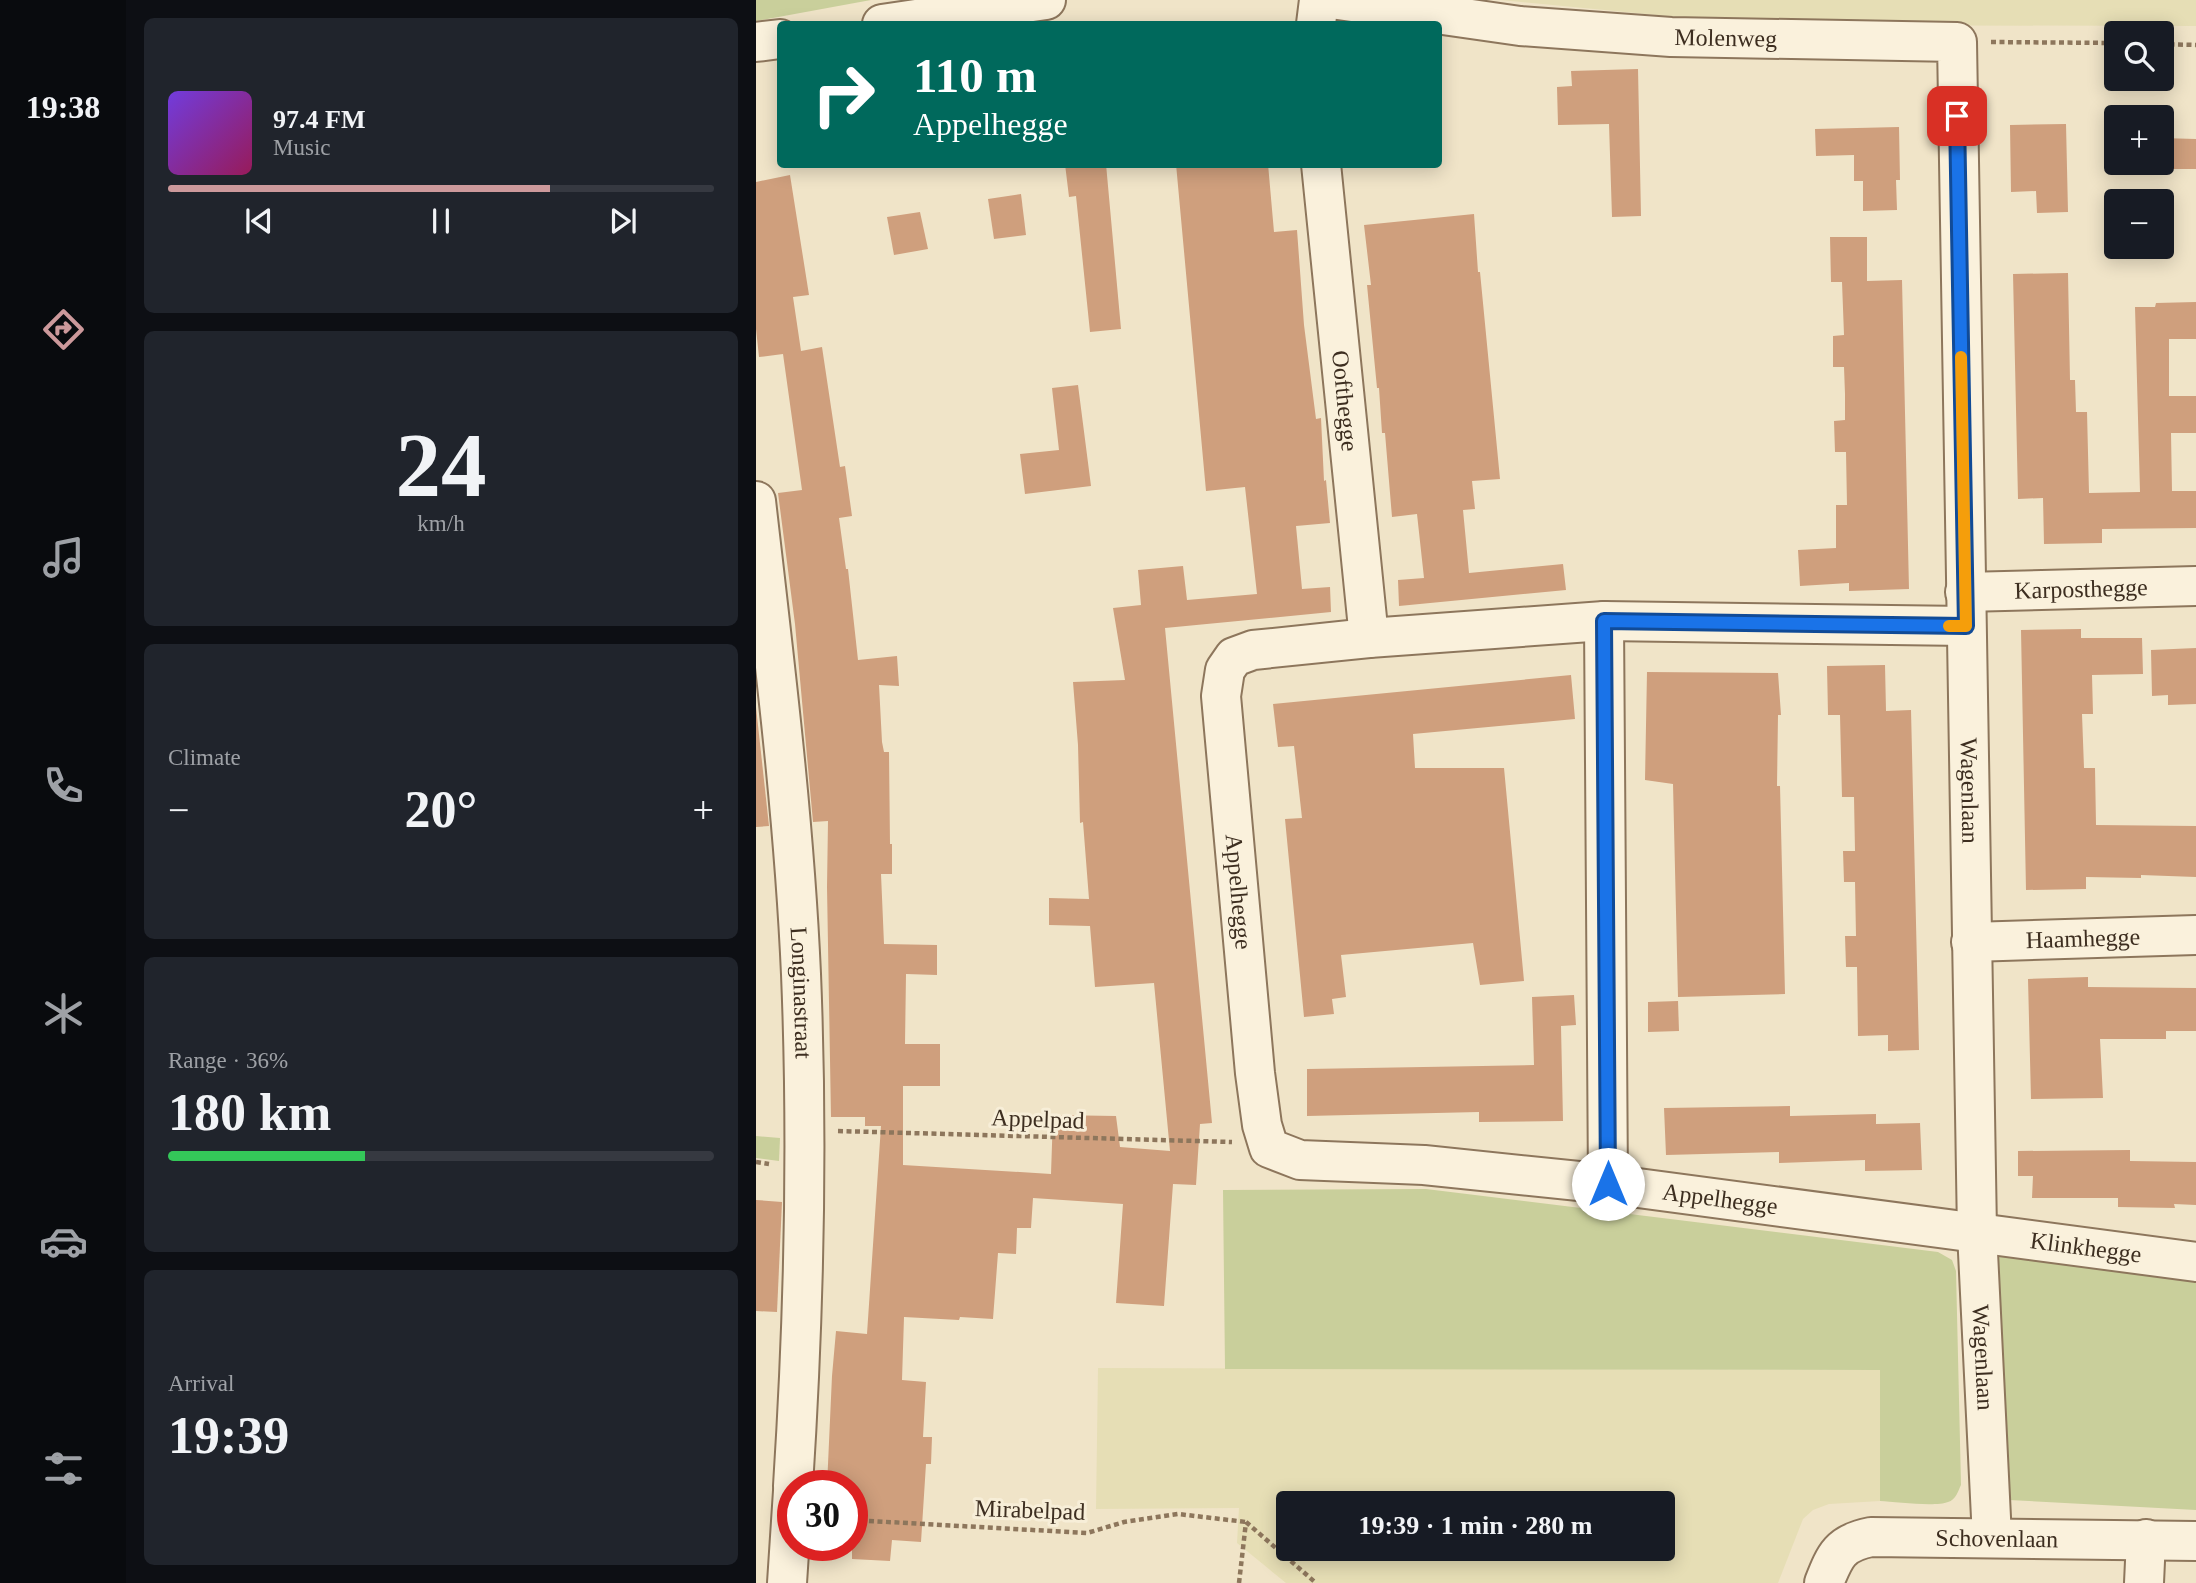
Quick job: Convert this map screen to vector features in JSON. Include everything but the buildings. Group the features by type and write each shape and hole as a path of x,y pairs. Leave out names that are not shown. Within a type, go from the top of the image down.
{"street":[{"path":"902,21 1046,0"},
{"path":"1316,21 1319,0"},
{"name":"Molenweg","path":"1338,0 1520,26 1671,37 1957,42"},
{"path":"756,42 777,39"},
{"name":"Wagenlaan","path":"1957,42 1977,1232 1992,1538"},
{"name":"Oofthegge","path":"1321,168 1369,638"},
{"name":"Longinastraat","path":"756,501 785,763 800,971 806,1130 794,1470"},
{"name":"Karposthegge","path":"1966,609 2196,586"},
{"name":"Appelhegge","path":"1966,609 1604,621 1369,638 1253,650 1234,657 1224,670 1221,696 1256,1084 1262,1125 1269,1147 1300,1160 1424,1165 1608,1184 1977,1232"},
{"path":"1604,621 1608,1184"},
{"name":"Haamhegge","path":"1971,942 2196,935"},
{"name":"Klinkhegge","path":"1977,1232 2196,1262"},
{"name":"Schovenlaan","path":"1824,1583 1833,1559 1851,1541 1871,1537 2196,1541"},
{"path":"2144,1583 2146,1539"},
{"path":"787,1583 788,1561"}],"path":[{"path":"1957,42 2104,43"},
{"path":"2174,44 2196,45"},
{"name":"Appelpad","path":"806,1130 1225,1141 1269,1147"},
{"name":"Mirabelpad","path":"868,1521 1087,1532 1124,1522 1178,1514 1246,1522"},
{"path":"1239,1583 1246,1522"},
{"path":"1246,1522 1316,1583"}],"shaded area":[{"path":"1501,0 2196,0 2196,26 2174,26 2174,21 2104,21 2104,26 1760,25"},
{"path":"1098,1368 1880,1370 1880,1501 1829,1504 1813,1510 1803,1519 1778,1583 1286,1583 1237,1543 1239,1508 1096,1509"}],"green space":[{"path":"756,0 871,0 756,21"},
{"path":"756,1136 780,1138 779,1161 756,1158"},
{"path":"1426,1189 1938,1252 1952,1260 1956,1271 1961,1485 1956,1495 1951,1501 1934,1504 1880,1501 1880,1370 1225,1369 1223,1190"},
{"path":"1994,1251 2196,1273 2196,1510 2009,1500"}],"slow traffic":[{"path":"1949,626 1966,626 1961,357"}],"route":[{"path":"1608,1184 1604,621 1966,626 1957,116"}]}
